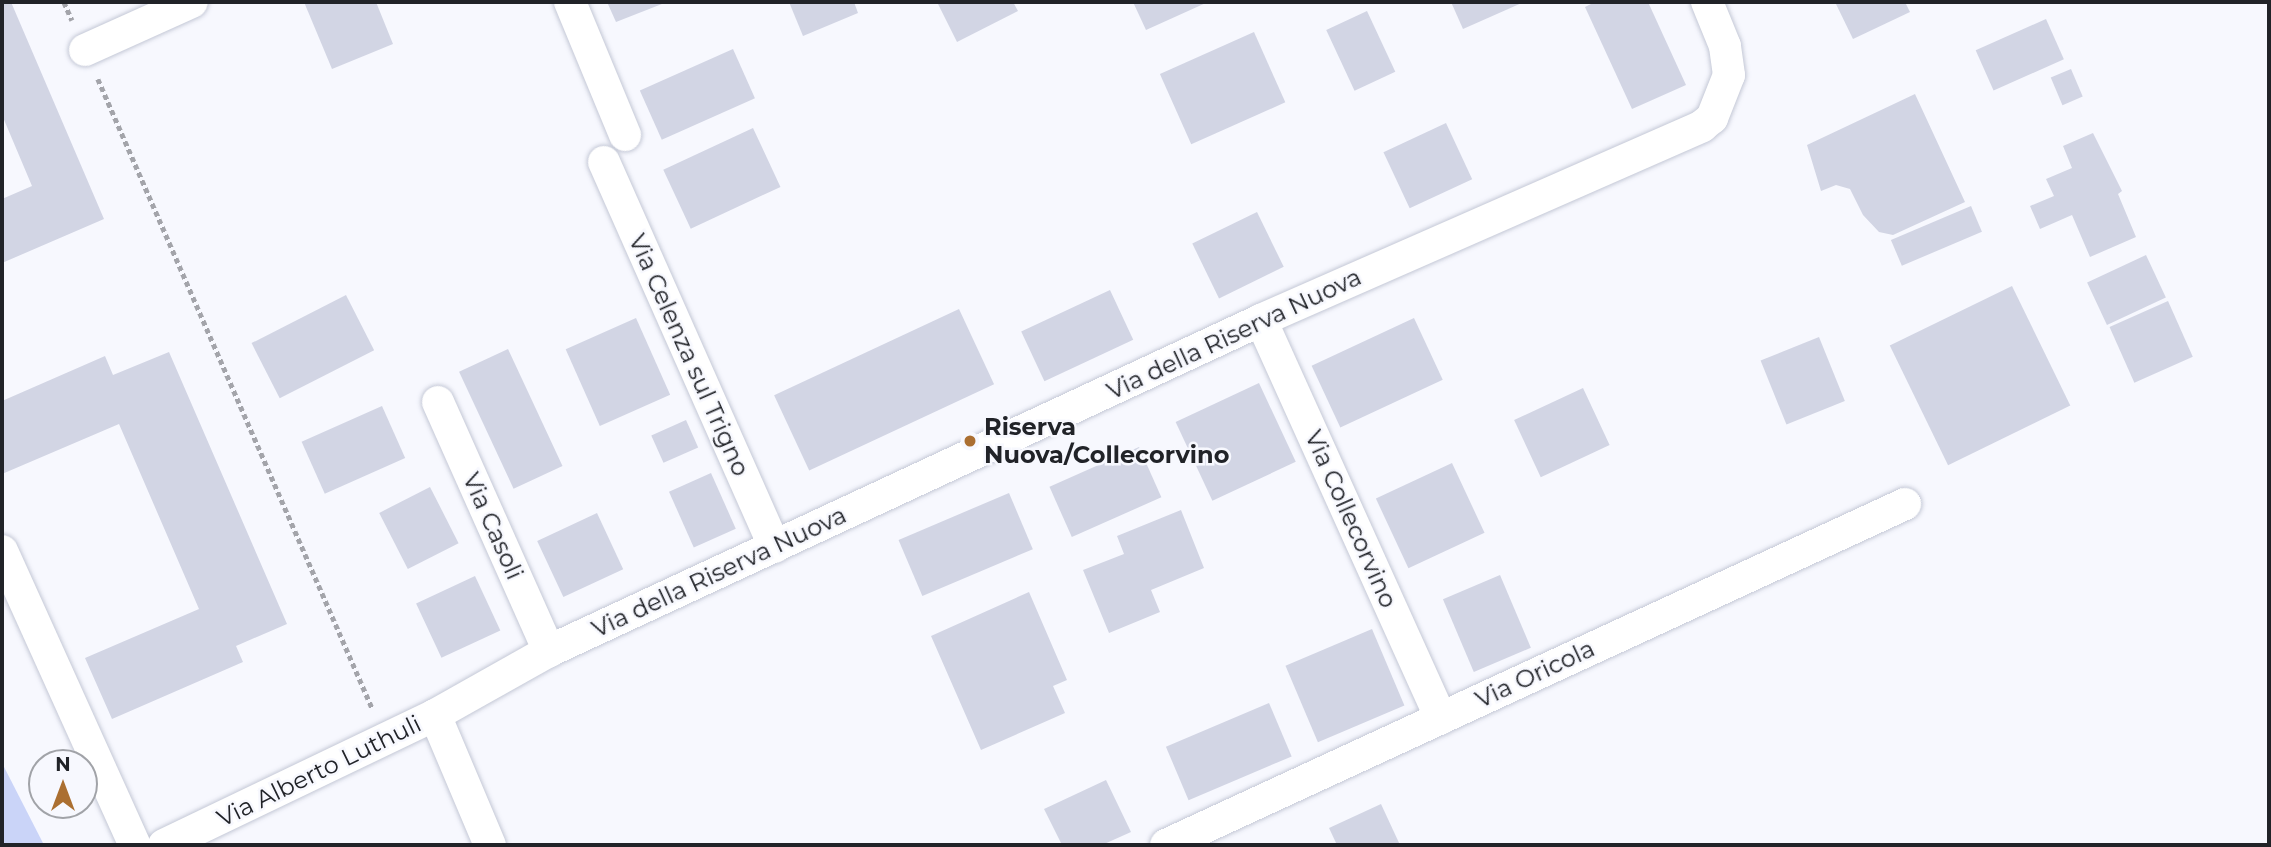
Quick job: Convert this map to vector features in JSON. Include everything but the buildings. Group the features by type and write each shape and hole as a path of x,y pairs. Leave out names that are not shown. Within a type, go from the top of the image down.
{"street":[{"path":"85,50 192,2"},
{"path":"570,2 625,135"},
{"name":"Via della Riserva Nuova","path":"435,715 548,651 1261,320 1702,126 1712,118 1729,75 1725,46 1707,2"},
{"name":"Via Celenza sul Trigno","path":"604,162 775,547"},
{"name":"Via Collecorvino","path":"1261,320 1441,718"},
{"name":"Via Casoli","path":"438,402 548,651"},
{"name":"Via Oricola","path":"1166,845 1905,505"},
{"path":"2,551 135,845"},
{"path":"435,715 490,845"},
{"name":"Via Alberto Luthuli","path":"164,845 435,715"}],"path":[{"path":"64,2 386,740"}],"shaded area":[{"path":"2,763 28,814 28,819 31,819 44,845 2,845"}],"place":[{"name":"Riserva Nuova/Collecorvino","path":"970,441"}]}
